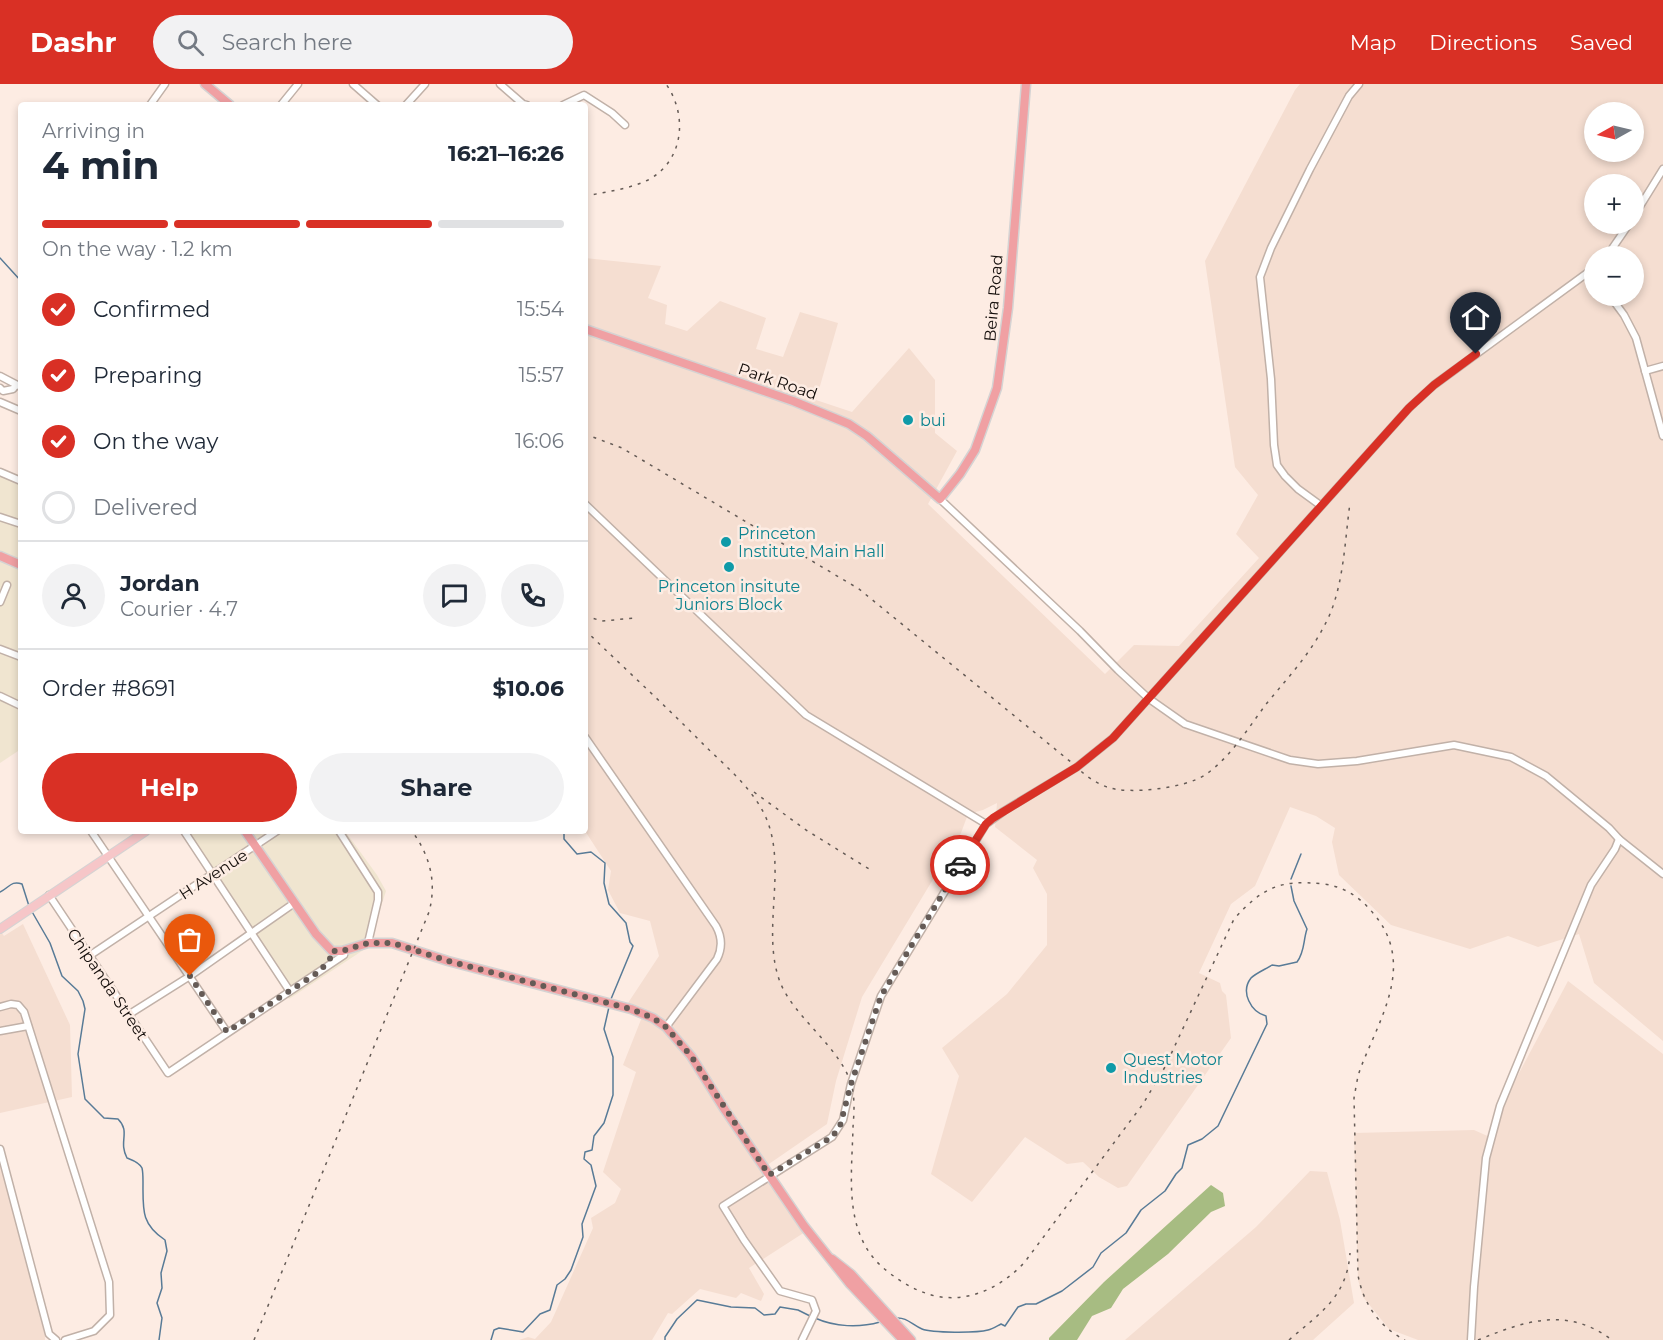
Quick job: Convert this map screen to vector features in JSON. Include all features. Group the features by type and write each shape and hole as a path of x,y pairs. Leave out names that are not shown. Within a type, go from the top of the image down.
{"highway":[{"path":"205,84 226,102"},
{"name":"Beira Road","path":"940,499 975,450 997,388 1008,308 1026,84"},
{"name":"Park Road","path":"588,329 849,424 875,443 940,499"},
{"path":"0,556 18,564"},
{"path":"0,562 18,570"},
{"path":"241,834 332,953"},
{"path":"246,834 319,947 344,955 374,946 390,947 467,971 588,998"},
{"path":"332,953 368,943 384,942 401,945 435,957 643,1013 666,1027 691,1056 804,1226 850,1284 903,1340"},
{"path":"829,1257 842,1265 911,1340"}],"main road":[{"path":"0,929 141,834"}],"street":[{"path":"152,102 165,84"},
{"path":"283,102 298,84"},
{"path":"353,84 374,102"},
{"path":"409,102 425,84"},
{"path":"500,84 521,102"},
{"path":"1320,506 1298,489 1277,465 1271,379 1260,278 1265,260 1310,168 1349,96 1359,84"},
{"path":"569,102 584,95 612,113 625,125"},
{"path":"1644,200 1663,169"},
{"path":"801,1340 814,1319 816,1311 812,1300 780,1291 723,1206 832,1137 840,1126 851,1084 881,996 986,824 1100,750 1121,730 1409,408 1434,385 1584,278"},
{"path":"1617,306 1636,338 1663,436"},
{"path":"1644,371 1663,366"},
{"path":"0,376 18,386"},
{"path":"18,386 13,389 2,389 0,400 18,409"},
{"path":"0,472 18,480"},
{"path":"940,499 1148,698 1191,726 1290,760 1309,763 1357,761 1454,745 1511,758 1546,776 1663,874"},
{"path":"588,507 806,715 986,824"},
{"path":"0,517 18,523"},
{"path":"0,602 7,585"},
{"path":"0,648 18,656"},
{"path":"0,696 18,705"},
{"path":"588,741 716,926 721,937 721,948 717,959 666,1027"},
{"path":"94,834 227,1032 344,955"},
{"path":"186,834 289,990"},
{"name":"H Avenue","path":"89,956 272,834"},
{"path":"341,834 378,892 368,943"},
{"path":"1470,1340 1486,1158 1500,1106 1591,885 1619,839"},
{"name":"Chipanda Street","path":"49,896 168,1073 227,1032"},
{"path":"128,1015 190,976 291,906"},
{"path":"320,971 332,953"},
{"path":"0,1007 10,1004 18,1005 24,1012 109,1282 110,1315 94,1331 65,1340"},
{"path":"0,1032 28,1026"},
{"path":"0,1149 3,1173 50,1334 56,1340"}],"shaded area":[{"path":"1300,84 1663,84 1663,1041 1594,983 1579,934 1538,947 1508,936 1470,949 1391,925 1339,875 1332,842 1335,828 1316,816 1290,807 1255,886 1231,904 1199,973 1220,983 1226,995 1231,1038 1127,1186 1118,1188 1099,1177 1083,1162 1067,1164 1025,1137 972,1202 931,1174 959,1076 942,1048 1007,994 1047,945 1047,894 1033,868 1037,860 995,827 997,803 968,814 961,833 862,997 836,1081 827,1124 766,1166 805,1232 749,1268 764,1294 761,1301 741,1293 736,1298 700,1289 672,1314 668,1313 652,1340 519,1340 528,1337 535,1339 551,1322 593,1228 591,1218 615,1203 621,1189 603,1172 636,1072 623,1065 644,1012 628,1003 659,956 650,921 620,913 608,890 611,871 587,834 588,258 661,266 648,298 667,305 665,324 687,331 720,301 766,318 756,349 783,357 800,312 838,323 816,400 852,412 909,348 935,380 935,433 957,451 928,504 1105,674 1134,645 1179,646 1259,558 1236,534 1258,495 1235,467 1205,261"},
{"path":"0,468 18,475 18,751 0,763"},
{"path":"185,834 347,834 377,875 386,891 368,947 289,999"},
{"path":"23,924 70,1025 72,1097 0,1113 0,931 4,936"},
{"path":"1568,981 1663,1054 1663,1340 1418,1340 1389,1329 1363,1297 1358,1280 1354,1133 1474,1130 1492,1138 1500,1109"},
{"path":"0,1156 45,1336 45,1340 0,1340"},
{"path":"1310,1171 1327,1172 1340,1220 1354,1303 1313,1340 1125,1340 1256,1227"}],"green space":[{"path":"1211,1185 1223,1193 1225,1206 1211,1212 1168,1254 1123,1289 1111,1308 1092,1316 1077,1340 1049,1340 1104,1282"}],"waterway":[{"path":"0,258 18,278"},
{"path":"564,834 564,839 577,854 591,852 605,863 604,883 609,904 626,923 633,946 611,999"},
{"path":"1291,879 1301,854"},
{"path":"0,892 13,884 22,884 29,906"},
{"path":"896,1318 906,1320 922,1329 935,1331 974,1332 988,1330 1001,1324 1005,1326 1018,1307 1036,1304 1062,1291 1093,1267 1101,1253 1126,1233 1141,1210 1165,1191 1182,1168 1188,1145 1202,1139 1218,1126 1267,1024 1266,1016 1256,1010 1249,1001 1248,983 1256,974 1272,965 1279,966 1297,962 1301,954 1307,929 1294,901 1291,886"},
{"path":"31,910 50,943 62,976 78,991 83,1001 85,1009 78,1054 85,1099 104,1118 118,1119 122,1124 127,1158 142,1168 143,1201 147,1222 165,1240 167,1251 161,1273 162,1288 157,1303 162,1318 159,1340"},
{"path":"491,1340 494,1330 499,1328 523,1332 540,1314 550,1310 557,1285 571,1270 583,1237 582,1224 596,1186 591,1165 584,1159 585,1152 592,1150 594,1136 604,1123 613,1095 613,1057 604,1029 609,1007"},
{"path":"665,1340 677,1319 697,1300 731,1307 755,1308 764,1315 775,1314 780,1307 798,1310 810,1316"},
{"path":"815,1318 847,1326 880,1322"}],"railway":[{"path":"588,195 641,183 660,172 669,161 679,136 679,123 678,109 666,84"},
{"path":"588,435 622,448 859,589 1087,776 1116,789 1157,789 1196,780 1214,768 1239,742 1293,672 1324,627 1335,601 1341,573 1350,503"},
{"path":"588,617 602,621 635,618"},
{"path":"588,633 732,772 762,809 773,840 775,860 773,942 780,982 796,1008 838,1059 852,1087 854,1107 851,1185 856,1223 873,1257 887,1271 915,1289 928,1294 948,1298 972,1295 995,1286 1024,1263 1143,1104 1165,1067 1234,919 1244,908 1273,888 1295,883 1337,887 1363,902 1386,932 1392,951 1393,970 1391,990 1360,1071 1354,1098 1358,1275 1364,1295 1374,1313 1387,1328 1405,1340"},
{"path":"754,792 806,830 869,869"},
{"path":"254,1340 429,912 432,880 427,860 414,834"},
{"path":"1289,1340 1321,1312 1338,1293 1348,1268 1350,1253"},
{"path":"1478,1340 1512,1327 1546,1320 1579,1323 1595,1329 1612,1340"}],"way so far":[{"path":"190,976 227,1032 320,971 332,956 332,951 342,951 376,942 401,945 448,961 572,992 643,1013 666,1027 691,1056 769,1175 832,1137 840,1126 851,1084 881,996 960,865"}],"place":[{"name":"bui","path":"908,420"},
{"name":"Princeton Institute Main Hall","path":"726,542"},
{"name":"Princeton insitute Juniors Block","path":"729,567"},
{"name":"Quest Motor Industries","path":"1111,1068"}],"route":[{"path":"960,865 986,824 993,818 1077,767 1113,738 1409,408 1434,385 1476,354"}]}
